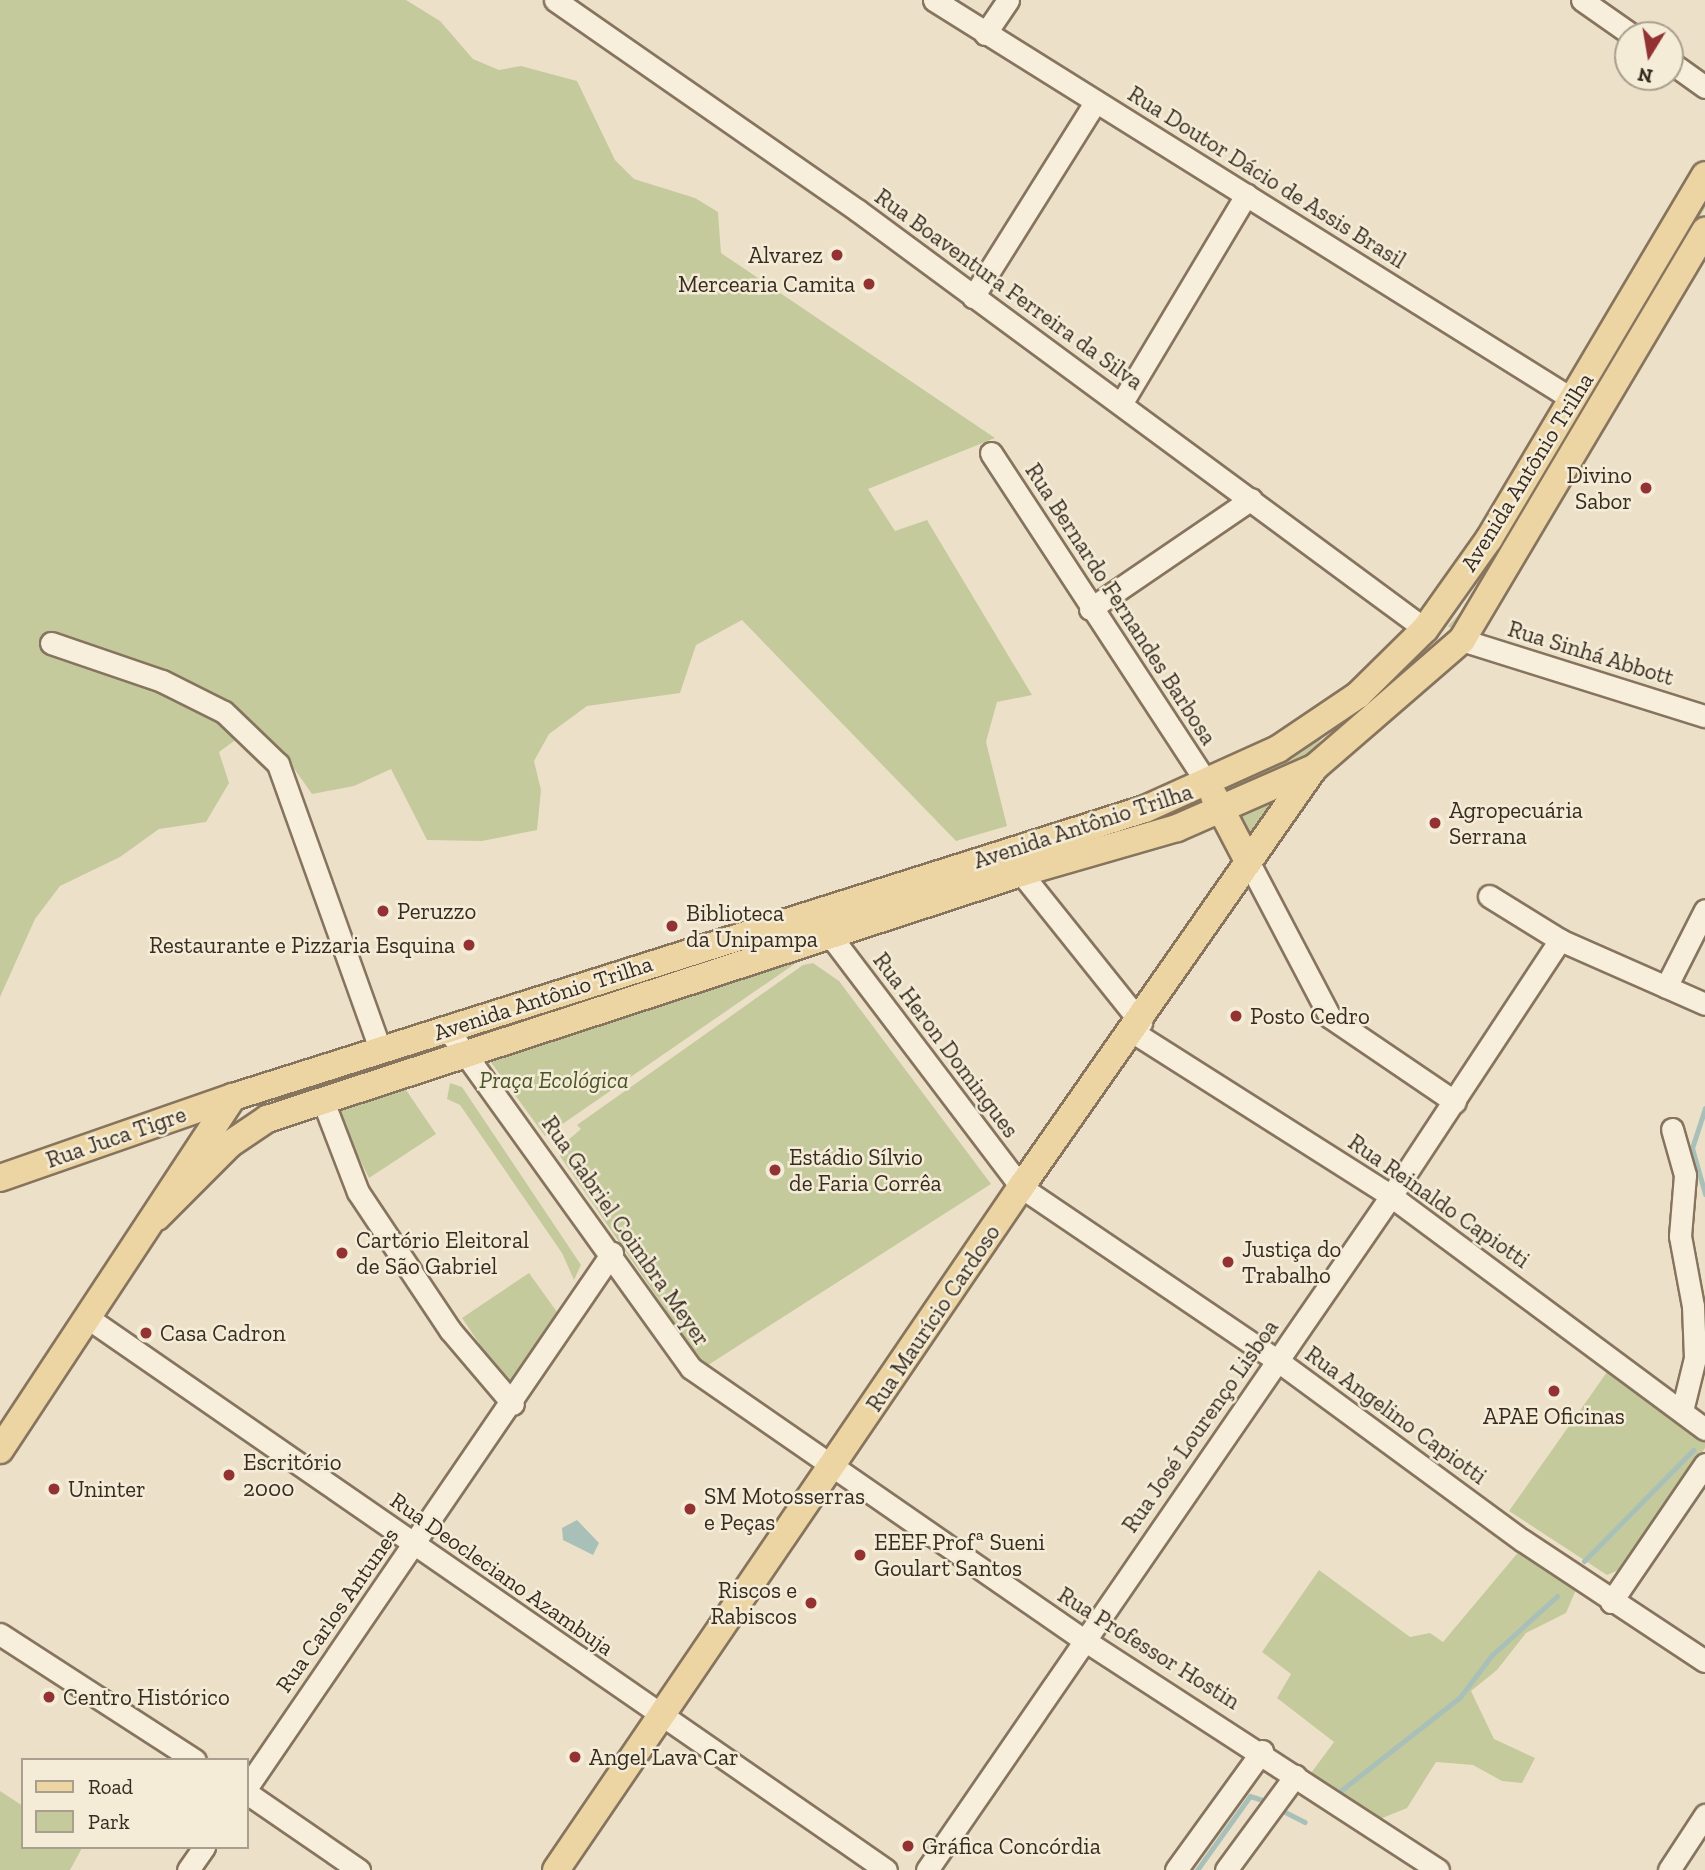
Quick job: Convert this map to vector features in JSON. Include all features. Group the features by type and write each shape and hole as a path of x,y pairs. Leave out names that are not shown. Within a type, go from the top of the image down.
{"main road":[{"name":"Avenida Antônio Trilha","path":"233,1097 1145,809 1208,784 1278,749 1358,695 1425,629 1489,539 1705,175"},
{"name":"Avenida Antônio Trilha","path":"157,1217 230,1144 267,1119 829,934 1221,811 1314,768 1462,640 1705,231"},
{"path":"1314,768 1358,695"},
{"name":"Rua Maurício Cardoso","path":"556,1870 659,1717 832,1470 1021,1187 1137,1028 1247,859 1314,768"},
{"path":"1208,784 1247,859"},
{"path":"0,1450 157,1217 233,1097"},
{"name":"Rua Juca Tigre","path":"0,1178 233,1097"}],"street":[{"name":"Rua Boaventura Ferreira da Silva","path":"555,0 1121,404 1425,629"},
{"name":"Rua Doutor Dácio de Assis Brasil","path":"934,0 1572,399"},
{"path":"985,34 1008,0"},
{"path":"1582,0 1614,22"},
{"path":"1684,72 1705,87"},
{"path":"972,297 1096,102"},
{"path":"1121,404 1246,195"},
{"name":"Rua Bernardo Fernandes Barbosa","path":"991,453 1090,608 1208,784"},
{"path":"1090,608 1251,499"},
{"name":"Rua Sinhá Abbott","path":"1462,640 1705,716"},
{"path":"51,643 162,681 224,712 278,764 380,1051"},
{"path":"1247,859 1330,1017 1455,1102"},
{"name":"Rua Reinaldo Capiotti","path":"1021,873 1137,1028 1391,1196 1682,1408 1705,1429"},
{"path":"1489,896 1560,940 1705,1004"},
{"path":"1666,987 1705,910"},
{"name":"Rua Heron Domingues","path":"829,934 1021,1187"},
{"name":"Rua José Lourenço Lisboa","path":"927,1870 1455,1102 1560,940"},
{"name":"Rua Gabriel Coimbra Meyer","path":"448,1030 612,1254 691,1368 832,1470"},
{"path":"323,1101 358,1192 450,1330 513,1404"},
{"path":"1672,1129 1685,1175 1680,1236 1693,1306 1695,1358 1682,1408"},
{"name":"Rua Angelino Capiotti","path":"1021,1187 1278,1361 1611,1602 1705,1661"},
{"name":"Rua Carlos Antunes","path":"248,1786 513,1404 612,1254"},
{"name":"Rua Deocleciano Azambuja","path":"89,1318 659,1717 886,1870"},
{"path":"1611,1602 1705,1464"},
{"name":"Rua Professor Hostin","path":"832,1470 1084,1640 1262,1751 1295,1776 1438,1870"},
{"path":"0,1634 192,1758"},
{"path":"1176,1870 1262,1751"},
{"path":"1226,1870 1295,1776"},
{"path":"248,1794 359,1870"},
{"path":"1669,1870 1705,1815"},
{"path":"188,1870 203,1849"}],"green space":[{"path":"0,0 406,0 440,21 473,59 499,70 521,66 577,81 615,160 634,179 695,198 718,212 721,253 995,438 868,489 895,531 927,520 1032,695 997,702 986,742 1007,826 956,841 742,620 696,645 680,693 587,706 549,734 534,761 541,790 537,830 482,841 427,840 391,769 354,786 312,794 293,767 252,728 219,752 229,783 206,822 159,829 120,857 60,886 35,919 0,997"},
{"path":"1705,198 1705,208 1481,584"},
{"path":"1469,603 1453,630 1448,626"},
{"path":"1329,730 1306,758 1221,798 1218,793 1302,752"},
{"path":"1284,788 1248,840 1234,813"},
{"name":"Praça Ecológica","path":"809,954 545,1136 487,1057"},
{"name":"Estádio Sílvio de Faria Corrêa","path":"813,963 839,981 991,1184 705,1367 560,1156 560,1147 581,1129 577,1125 803,965"},
{"path":"450,1083 462,1087 581,1265 574,1280 562,1253 460,1105 447,1099"},
{"path":"402,1084 436,1134 369,1178 332,1104"},
{"path":"529,1273 557,1312 508,1386 462,1318"},
{"path":"1612,1365 1705,1433 1705,1448 1624,1568 1607,1575 1509,1511"},
{"path":"1526,1543 1578,1585 1566,1613 1526,1633 1497,1670 1471,1691 1494,1739 1535,1758 1522,1783 1502,1781 1473,1765 1436,1762 1407,1808 1380,1819 1311,1773 1334,1742 1277,1698 1291,1674 1262,1652 1319,1570 1410,1637 1430,1633 1443,1642"},
{"path":"0,1791 21,1805 21,1849 81,1849 70,1870 0,1870"}],"water":[{"path":"577,1520 599,1543 593,1555 563,1540 562,1528"}],"waterway":[{"path":"1705,1108 1692,1148 1705,1194"},
{"path":"1584,1561 1693,1450"},
{"path":"1339,1792 1460,1697 1492,1655 1557,1596"},
{"path":"1197,1870 1250,1796 1269,1802"},
{"path":"1277,1808 1305,1822"}],"place":[{"name":"Alvarez","path":"837,255"},
{"name":"Mercearia Camita","path":"869,284"},
{"name":"Divino Sabor","path":"1646,488"},
{"name":"Agropecuária Serrana","path":"1435,823"},
{"name":"Peruzzo","path":"383,911"},
{"name":"Biblioteca da Unipampa","path":"672,926"},
{"name":"Restaurante e Pizzaria Esquina","path":"469,945"},
{"name":"Posto Cedro","path":"1236,1016"},
{"name":"Estádio Sílvio de Faria Corrêa","path":"775,1170"},
{"name":"Cartório Eleitoral de São Gabriel","path":"342,1253"},
{"name":"Justiça do Trabalho","path":"1228,1262"},
{"name":"Casa Cadron","path":"146,1333"},
{"name":"APAE Oficinas","path":"1554,1391"},
{"name":"Escritório 2000","path":"229,1475"},
{"name":"Uninter","path":"54,1489"},
{"name":"SM Motosserras e Peças","path":"690,1509"},
{"name":"EEEF Profª Sueni Goulart Santos","path":"860,1555"},
{"name":"Riscos e Rabiscos","path":"811,1603"},
{"name":"Centro Histórico","path":"49,1697"},
{"name":"Angel Lava Car","path":"575,1757"},
{"name":"Gráfica Concórdia","path":"908,1846"}]}
